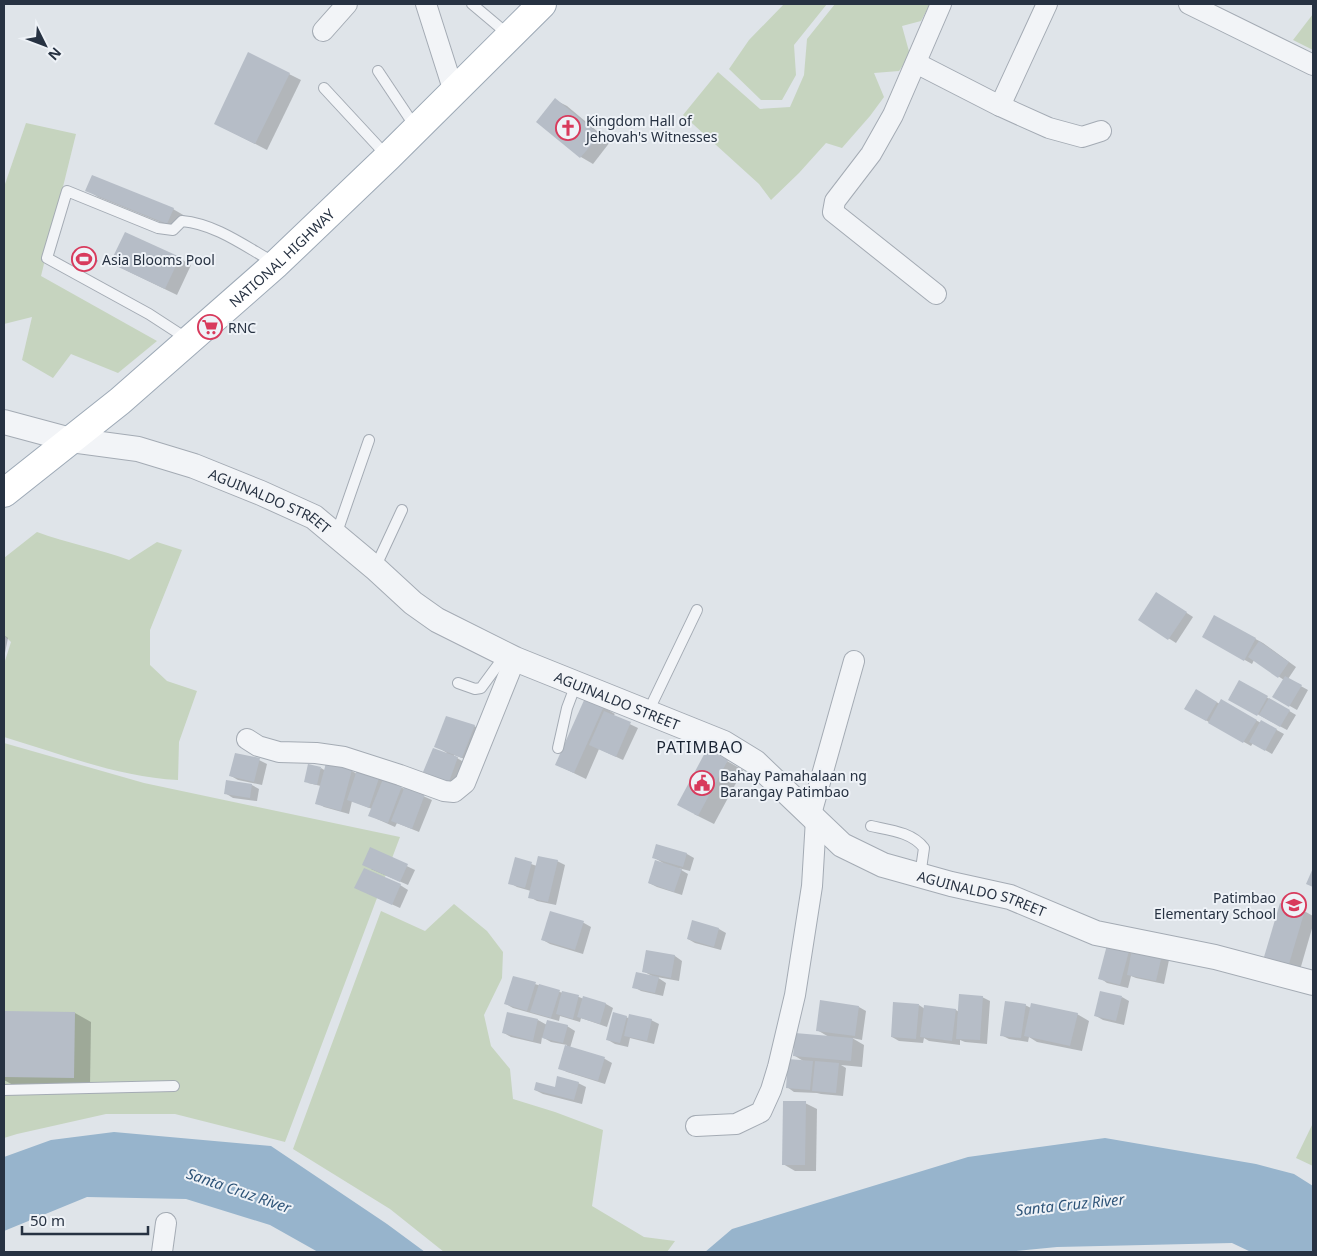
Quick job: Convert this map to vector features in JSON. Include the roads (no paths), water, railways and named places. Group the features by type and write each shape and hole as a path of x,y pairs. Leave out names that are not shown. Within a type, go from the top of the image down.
{"main road":[{"name":"NATIONAL HIGHWAY","path":"4,493 120,401 276,264 388,157 542,4"}],"street":[{"path":"324,31 347,4"},
{"path":"426,4 454,92"},
{"path":"936,294 848,226 833,212 835,201 871,154 894,115 941,4"},
{"path":"1000,106 1047,4"},
{"path":"1189,4 1313,65"},
{"path":"916,63 1000,106 1049,128 1082,137 1101,131"},
{"name":"AGUINALDO STREET","path":"4,422 71,440 138,448 194,466 314,517 375,568 413,604 437,620 511,657 724,743 755,762 842,845 882,866 1010,897 1096,933 1215,957 1313,983"},
{"path":"247,739 258,746 279,752 316,753 344,757 444,791 454,792 465,783 511,657"},
{"path":"696,1126 736,1124 761,1112 771,1090 795,995 812,886 813,817 854,661"},
{"path":"162,1252 166,1223"}],"lane":[{"path":"472,4 510,36"},
{"path":"378,71 416,129"},
{"path":"324,88 388,157"},
{"path":"189,340 149,314 47,258 66,192 158,228 174,230 182,221 195,222 221,232 276,264"},
{"path":"336,536 369,440"},
{"path":"375,568 402,510"},
{"path":"648,712 697,610"},
{"path":"458,683 475,689 481,688 511,657"},
{"path":"558,748 567,708 576,684"},
{"path":"870,826 907,835 918,840 924,848 920,876"},
{"path":"4,1090 174,1086"}],"water":[{"name":"Asia Blooms Pool","path":"76,251 96,258 98,261 89,269 82,269 73,263 71,257"},
{"name":"Santa Cruz River","path":"114,1132 271,1146 387,1224 425,1252 318,1252 270,1225 186,1199 87,1197 4,1231 4,1157 51,1140"},
{"name":"Santa Cruz River","path":"1105,1138 1256,1164 1294,1174 1313,1186 1313,1252 1251,1252 1232,1243 1057,1247 1007,1252 705,1252 732,1229 968,1157"}],"place":[{"name":"Kingdom Hall of Jehovah's Witnesses","path":"568,128"},
{"name":"Asia Blooms Pool","path":"84,259"},
{"name":"RNC","path":"210,327"},
{"name":"Bahay Pamahalaan ng Barangay Patimbao","path":"702,783"},
{"name":"Patimbao Elementary School","path":"1294,905"}],"district":[{"name":"PATIMBAO","path":"700,747"}]}
